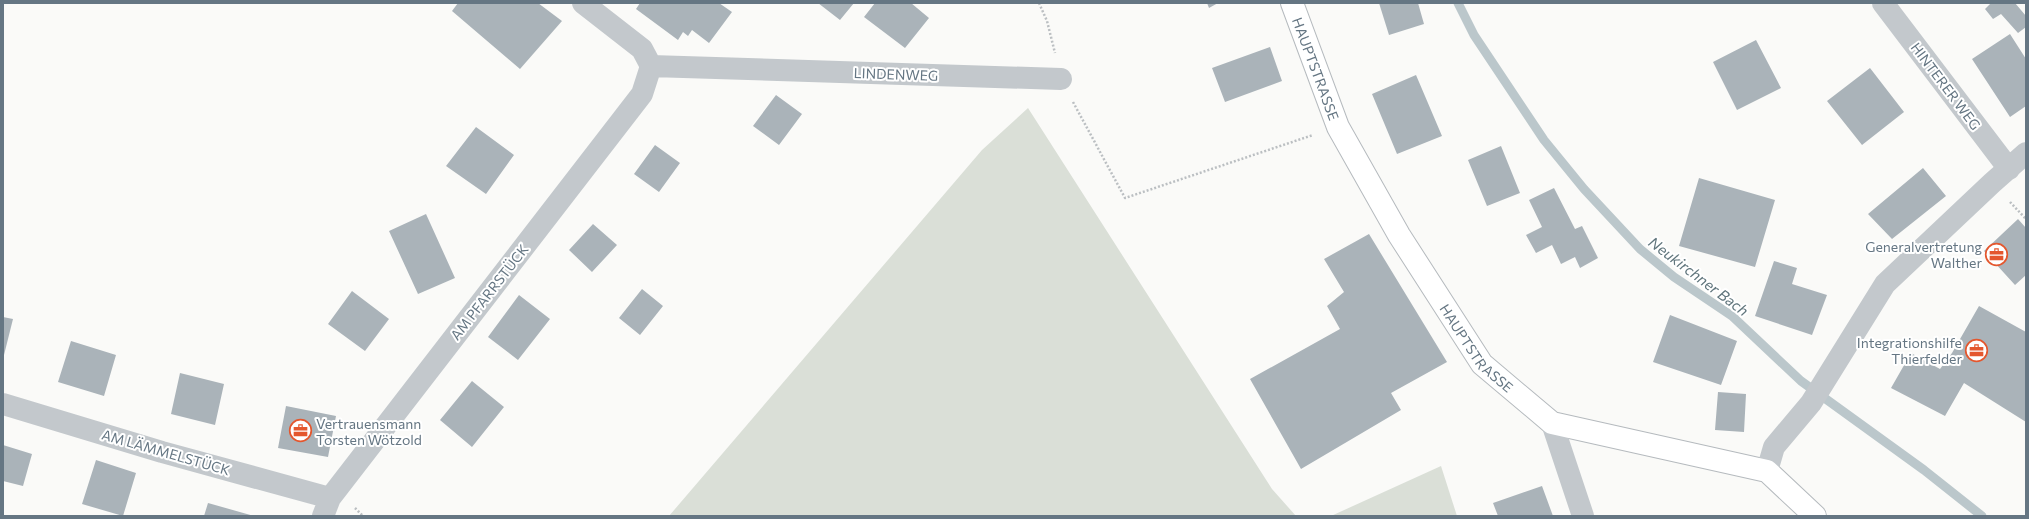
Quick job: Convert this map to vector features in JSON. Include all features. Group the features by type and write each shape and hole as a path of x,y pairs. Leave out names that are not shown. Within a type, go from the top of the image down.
{"main road":[{"name":"HAUPTSTRASSE","path":"1292,3 1338,127 1399,235 1482,364 1552,423 1767,471"},
{"path":"1767,471 1814,516"}],"street":[{"path":"583,3 642,48 651,66"},
{"name":"HINTERER WEG","path":"1883,3 2010,168"},
{"name":"LINDENWEG","path":"651,66 1061,79"},
{"name":"AM PFARRSTÜCK","path":"327,507 642,94 651,66"},
{"path":"1767,471 1774,447 1811,403 1885,284 2026,153"},
{"name":"AM LÄMMELSTÜCK","path":"3,404 162,452 327,507"},
{"path":"1552,423 1583,516"}],"path":[{"path":"1039,3 1047,21 1061,79 1125,198 1338,127"}],"shaded area":[{"path":"1028,108 1272,489 1296,516 669,516 982,150"},
{"path":"1441,466 1457,516 1331,516"}],"building":[{"path":"458,3 538,3 562,21 520,69 452,11"},
{"path":"640,3 719,3 732,12 709,43 692,30 688,36 683,32 678,40 636,9"},
{"path":"818,3 854,3 840,20"},
{"path":"875,3 911,3 929,18 905,48 864,17"},
{"path":"1207,3 1218,3 1209,8"},
{"path":"1379,3 1418,3 1424,24 1389,35"},
{"path":"1991,3 2015,3 2026,16 2026,27 2018,33 2001,14 1993,19 1985,9"},
{"path":"2010,34 2026,59 2026,106 2010,117 1972,59"},
{"path":"1756,40 1781,88 1737,110 1713,62"},
{"path":"1270,47 1282,81 1225,102 1212,68"},
{"path":"1870,68 1904,112 1862,145 1827,101"},
{"path":"1416,75 1442,136 1397,154 1372,94"},
{"path":"776,95 802,114 779,145 753,126"},
{"path":"476,127 514,155 486,194 446,166"},
{"path":"655,145 680,163 659,192 634,174"},
{"path":"1501,146 1520,193 1487,206 1468,160"},
{"path":"1923,168 1946,196 1892,239 1868,214"},
{"path":"1699,178 1775,200 1755,267 1679,246"},
{"path":"1554,188 1575,229 1582,226 1598,258 1580,268 1575,257 1561,264 1552,245 1536,253 1526,235 1542,227 1529,200"},
{"path":"426,214 455,278 418,294 389,231"},
{"path":"2018,219 2026,228 2026,275 2015,285 1984,251"},
{"path":"593,224 617,245 592,272 569,250"},
{"path":"1369,234 1447,362 1391,393 1401,410 1301,469 1250,379 1340,329 1327,306 1344,292 1324,259"},
{"path":"1774,261 1797,268 1792,284 1827,295 1812,335 1755,316"},
{"path":"642,289 663,306 640,335 619,318"},
{"path":"352,291 389,319 365,351 328,324"},
{"path":"519,295 550,319 518,360 488,337"},
{"path":"1979,306 2026,332 2026,422 1964,383 1945,416 1891,388 1911,353 1940,369 1952,353"},
{"path":"1670,315 1737,341 1721,385 1653,362"},
{"path":"3,317 13,319 4,355 3,354"},
{"path":"71,341 116,355 104,396 58,382"},
{"path":"180,373 224,384 215,425 171,414"},
{"path":"472,381 504,407 472,447 440,420"},
{"path":"1718,392 1746,394 1744,432 1715,430"},
{"path":"286,406 336,416 328,457 278,448"},
{"path":"3,445 32,454 23,486 3,481"},
{"path":"96,460 136,473 123,516 82,504"},
{"path":"1542,486 1553,516 1498,516 1493,503"},
{"path":"208,503 254,516 204,516"}],"waterway":[{"name":"Neukirchner Bach","path":"1458,3 1474,35 1544,140 1584,189 1640,249 1674,277 1732,316 1801,381 1924,470 1982,516"}],"place":[{"name":"Generalvertretung Walther","path":"1997,254"},
{"name":"Integrationshilfe Thierfelder","path":"1977,350"},
{"name":"Vertrauensmann Torsten Wötzold","path":"301,431"}]}
